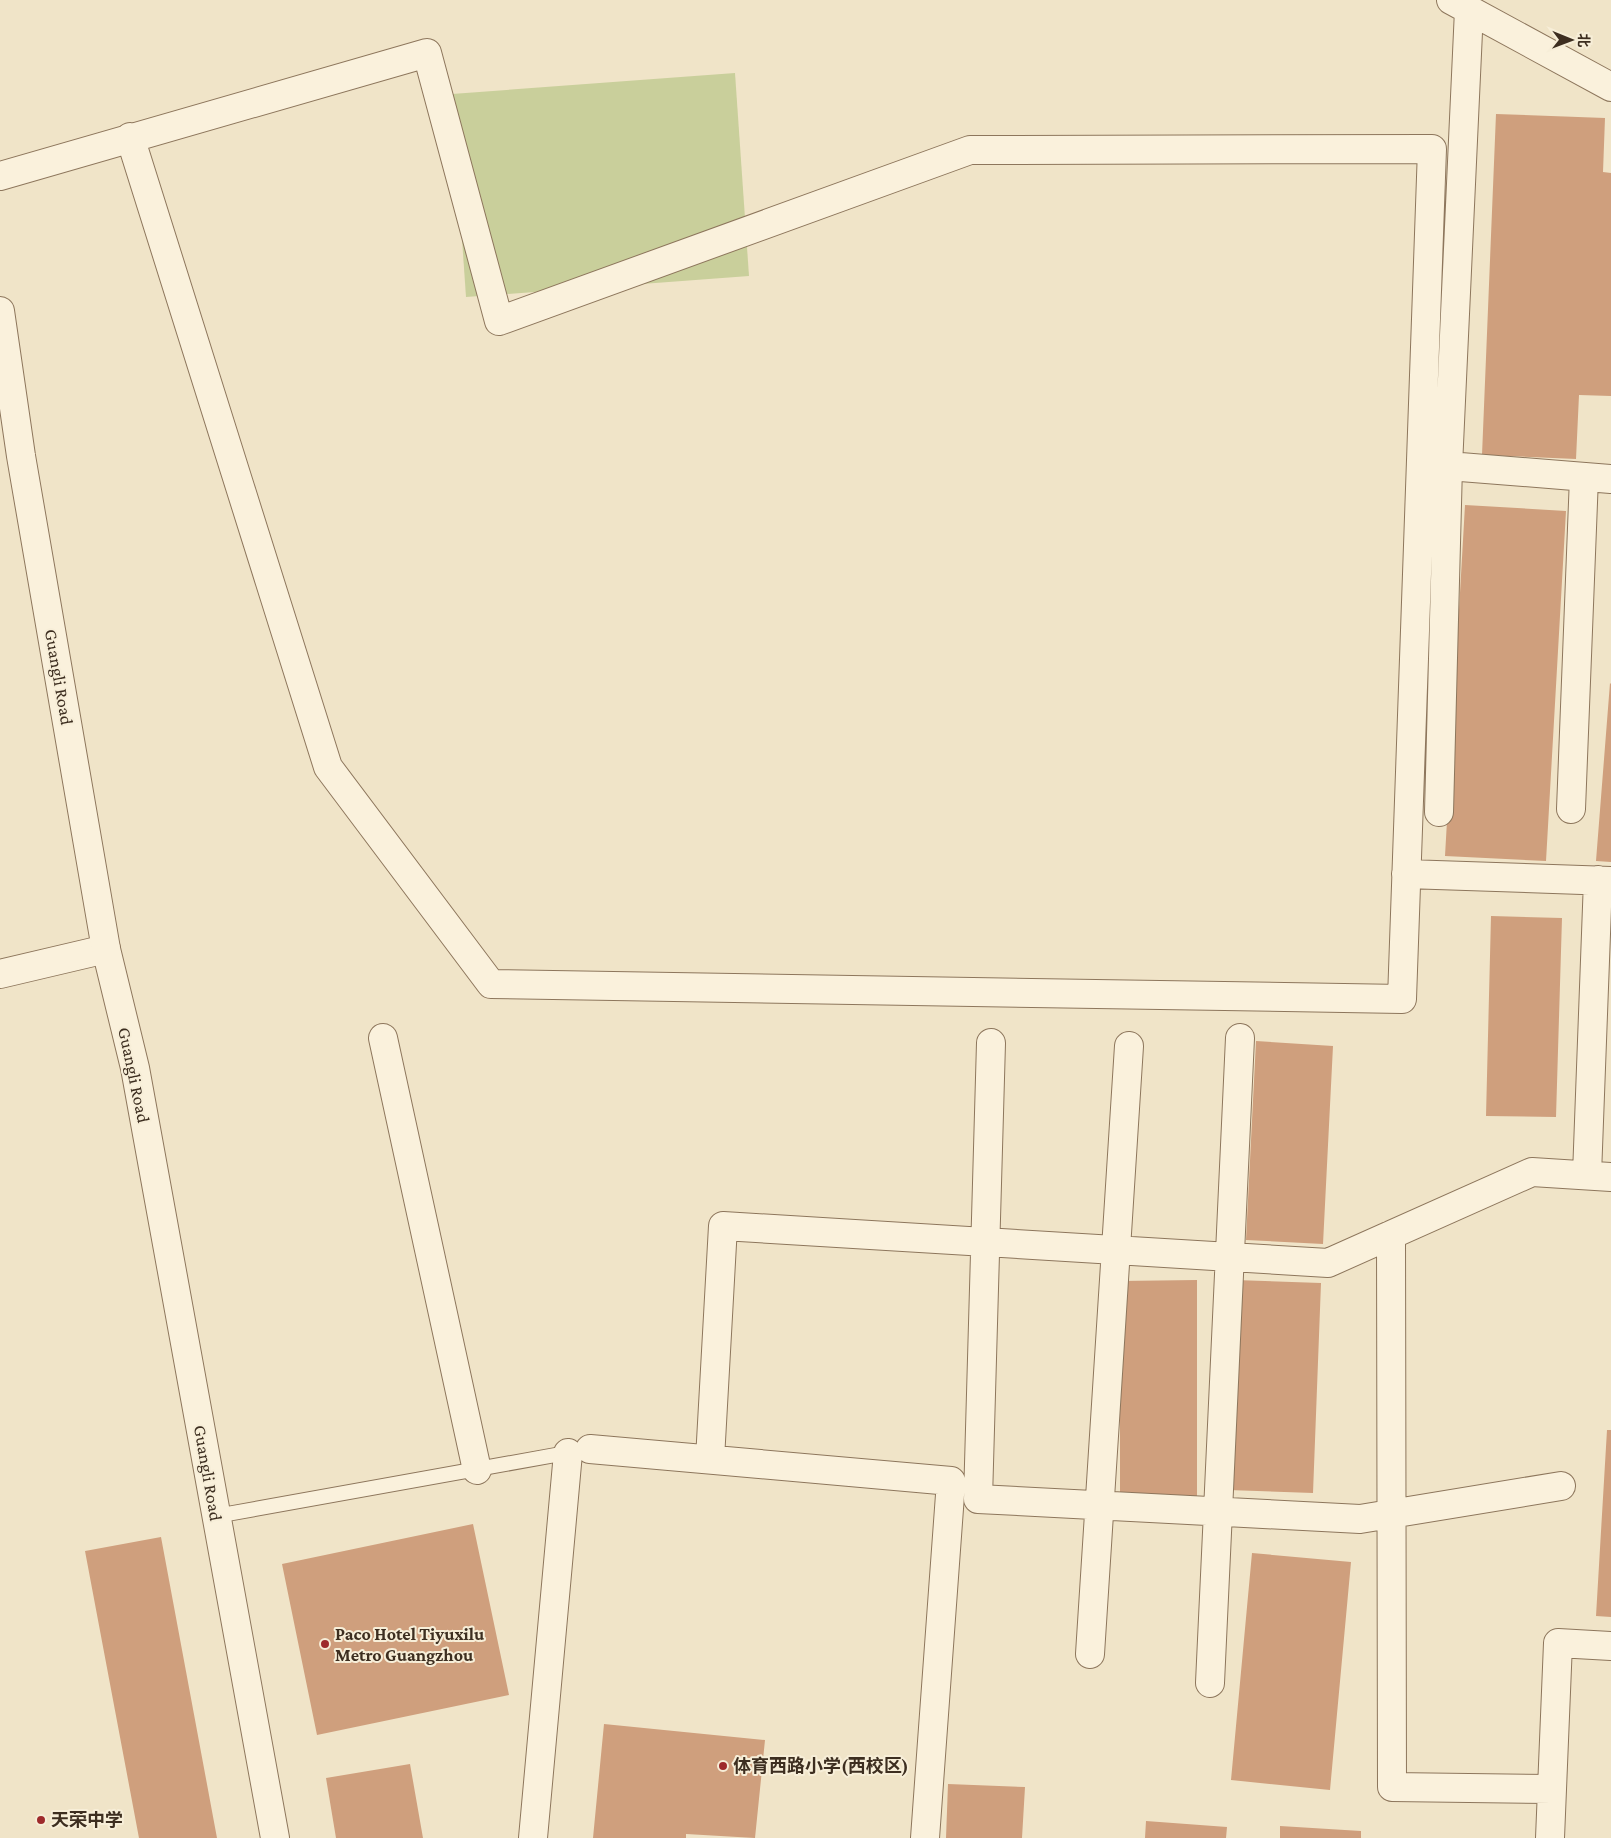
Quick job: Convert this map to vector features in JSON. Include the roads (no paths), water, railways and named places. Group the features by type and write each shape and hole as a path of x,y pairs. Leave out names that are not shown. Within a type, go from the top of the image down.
{"street":[{"path":"1438,812 1460,5 1611,87"},
{"path":"0,176 130,138 427,53 499,321 970,150 1432,149 1402,999 491,984 328,767 130,138"},
{"name":"Guangli Road","path":"0,311 21,456 106,949 135,1068 275,1838"},
{"path":"1448,466 1611,479"},
{"path":"1571,809 1584,477"},
{"path":"710,1459 723,1226 1328,1263 1532,1172 1599,1176 1604,881 1406,874"},
{"path":"0,974 106,949"},
{"path":"384,1038 477,1470"},
{"path":"1210,1683 1240,1038"},
{"path":"991,1044 978,1499 1360,1520 1561,1486"},
{"path":"1090,1654 1129,1046"},
{"path":"1392,1234 1392,1788 1552,1789"},
{"path":"533,1838 579,1451 710,1459 951,1480 925,1838"},
{"path":"1550,1838 1558,1644 1611,1646"}],"lane":[{"path":"216,1516 579,1451"}],"place":[{"name":"Paco Hotel Tiyuxilu Metro Guangzhou","path":"325,1644"},
{"name":"体育西路小学(西校区)","path":"723,1766"},
{"name":"天荣中学","path":"41,1820"}]}
